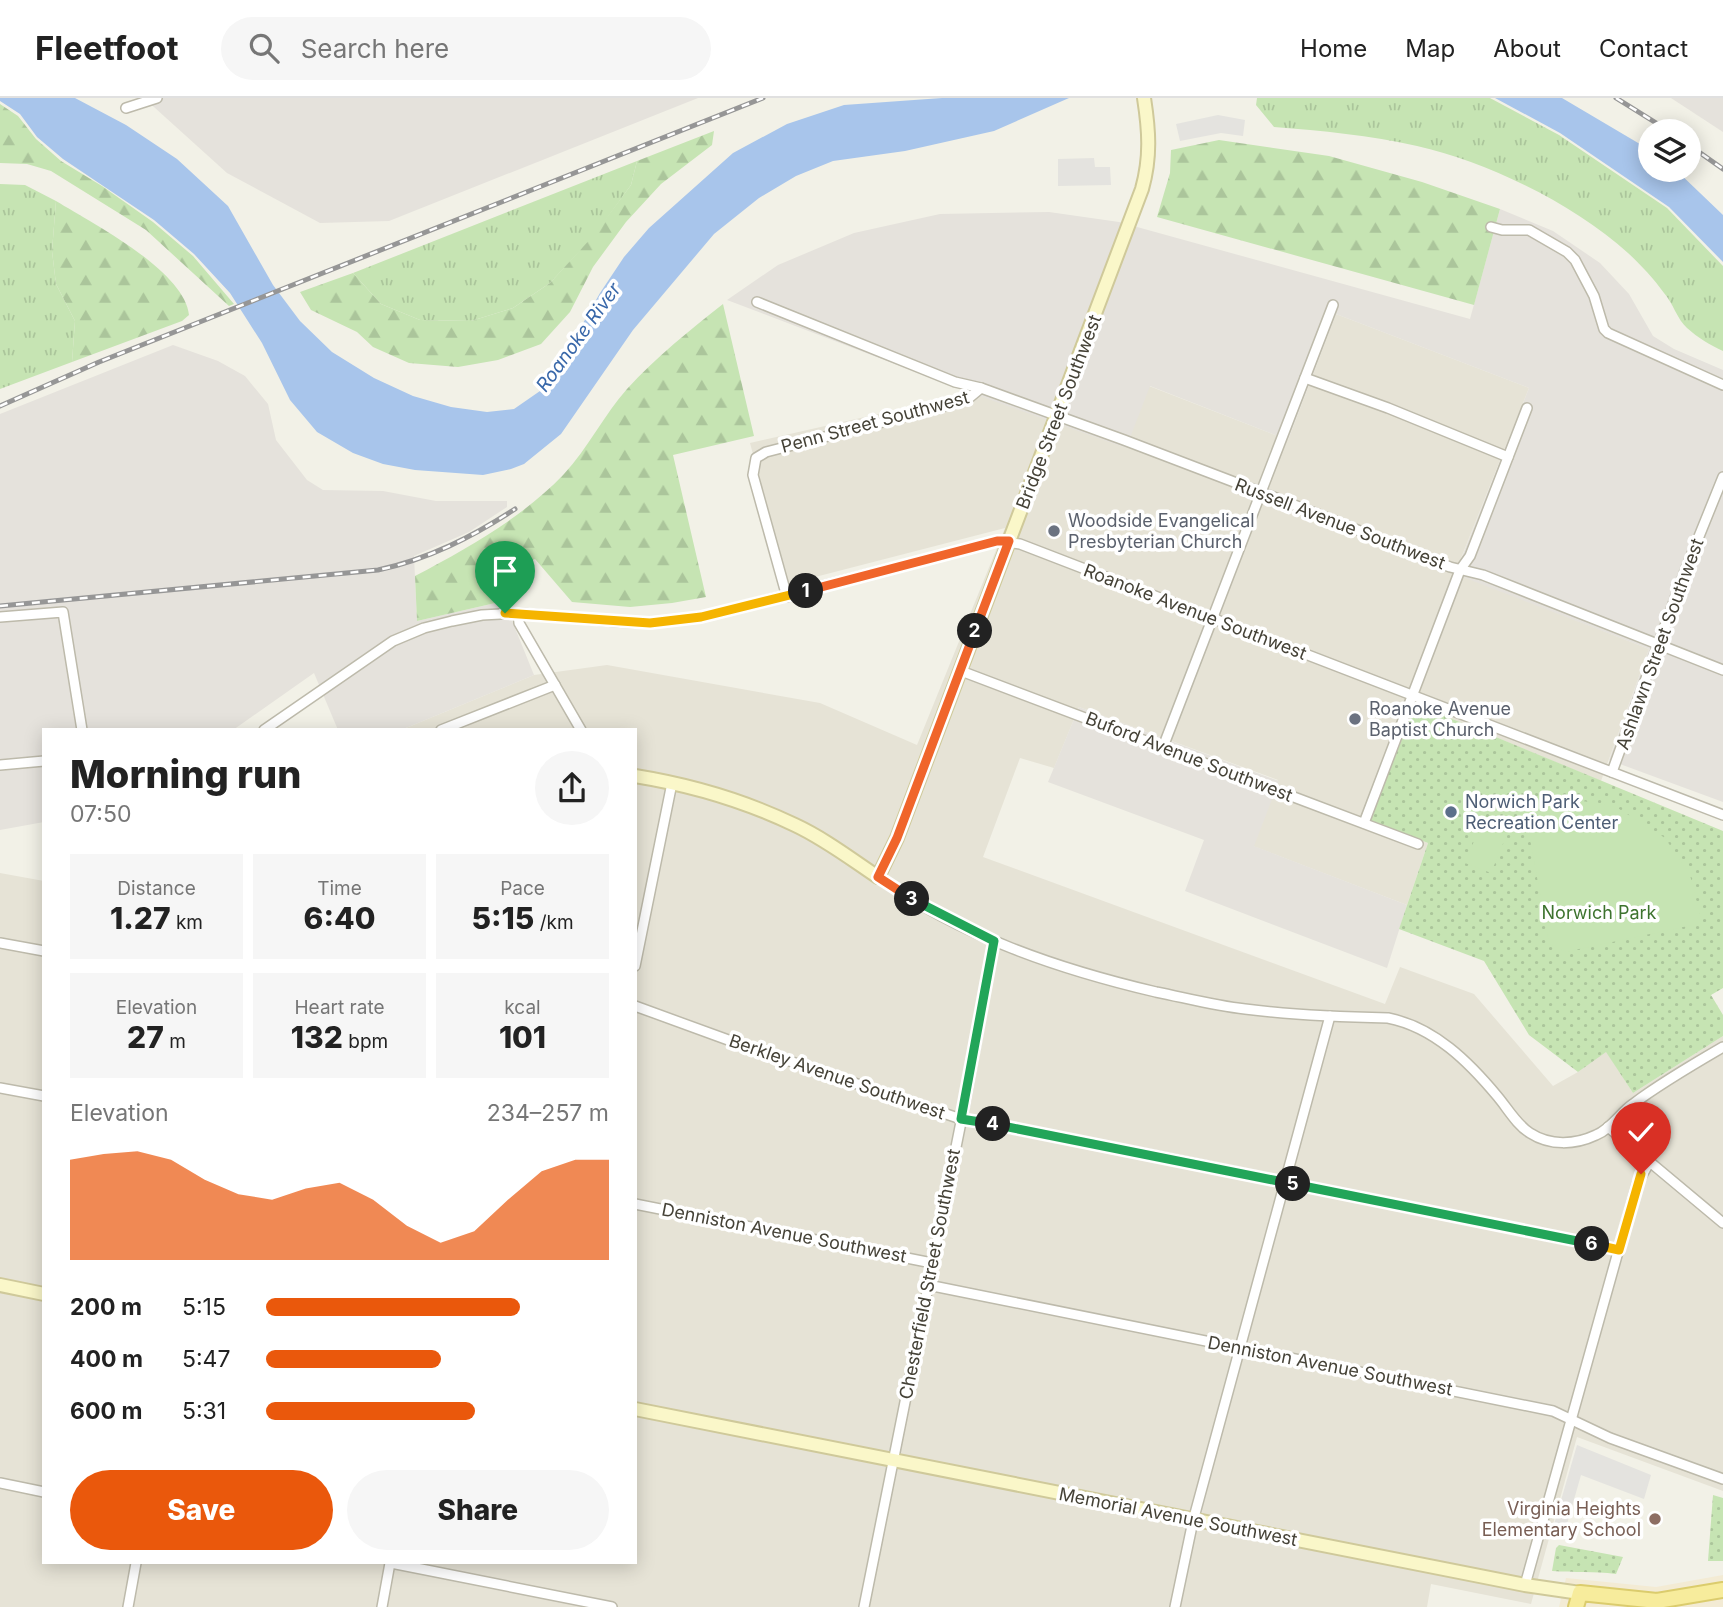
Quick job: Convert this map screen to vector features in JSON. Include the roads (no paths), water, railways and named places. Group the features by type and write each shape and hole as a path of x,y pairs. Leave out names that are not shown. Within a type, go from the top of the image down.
{"main road":[{"name":"Memorial Avenue Southwest","path":"1578,1600 1657,1601 1723,1590"}],"street":[{"path":"126,108 157,98"},
{"name":"Bridge Street Southwest","path":"878,877 897,838 1142,189 1148,168 1150,138 1144,98"},
{"path":"1491,227 1502,230 1529,230 1567,252 1575,260 1594,296 1604,328 1611,336 1723,385"},
{"name":"Russell Avenue Southwest","path":"757,302 955,382 981,388 1262,492 1460,570 1483,575 1723,670"},
{"path":"1163,747 1333,305"},
{"path":"1306,378 1508,457"},
{"name":"Penn Street Southwest","path":"787,597 752,475 756,458 761,454 953,404 969,398 981,388"},
{"path":"1364,823 1460,570 1470,556 1527,408"},
{"name":"Ashlawn Street Southwest","path":"1612,772 1685,571 1723,477"},
{"path":"267,728 372,655 408,634 452,621 482,615 518,613 650,623 701,617 997,541 1009,541"},
{"name":"Roanoke Avenue Southwest","path":"1009,541 1723,815"},
{"path":"0,617 63,611 82,728"},
{"path":"518,613 519,623 580,728"},
{"name":"Buford Avenue Southwest","path":"961,671 1418,844"},
{"path":"446,728 555,685"},
{"path":"0,765 42,761"},
{"path":"637,776 672,783 739,802 797,826 919,903 994,941 1082,973 1212,1004 1295,1015 1388,1018 1416,1026 1461,1057 1524,1129 1538,1138 1560,1143 1575,1142 1600,1134 1632,1104 1723,1047"},
{"path":"637,956 672,783"},
{"name":"Chesterfield Street Southwest","path":"864,1607 994,941"},
{"path":"0,943 42,951"},
{"name":"Berkley Avenue Southwest","path":"637,1007 844,1081 961,1119 1619,1250"},
{"path":"1175,1607 1193,1521 1329,1016"},
{"path":"0,1088 42,1096"},
{"path":"1608,1127 1723,1223"},
{"path":"1525,1585 1637,1184 1649,1163"},
{"name":"Denniston Avenue Southwest","path":"637,1204 932,1263"},
{"path":"0,1285 42,1294"},
{"name":"Denniston Avenue Southwest","path":"928,1285 1553,1411 1610,1438 1723,1479"},
{"name":"Memorial Avenue Southwest","path":"637,1409 1525,1585 1578,1600"},
{"path":"0,1483 42,1492"},
{"path":"128,1607 136,1564"},
{"path":"382,1607 390,1564"},
{"path":"395,1564 612,1607"}],"water":[{"name":"Roanoke River","path":"0,98 75,98 126,125 177,159 228,206 273,285 300,321 332,352 374,378 413,396 451,407 487,412 514,409 540,391 555,373 600,293 624,257 649,228 733,153 787,124 844,105 942,98 1069,98 994,131 905,151 833,161 796,176 759,198 714,234 633,330 561,434 524,464 483,475 415,470 383,464 353,453 317,432 290,400 262,343 230,293 194,254 154,220 63,159 37,137 20,114 0,101"},
{"path":"1495,98 1562,98 1638,143 1638,182 1689,182 1723,215 1723,262 1669,207 1560,133"}],"railway":[{"path":"0,406 99,362 763,98"},
{"path":"1616,98 1650,119"},
{"path":"1701,153 1723,169"},
{"path":"0,606 378,570 415,560 449,546 515,509"}],"place":[{"name":"Woodside Evangelical Presbyterian Church","path":"1054,531"},
{"name":"Roanoke Avenue Baptist Church","path":"1355,719"},
{"name":"Norwich Park Recreation Center","path":"1451,812"},
{"name":"Virginia Heights Elementary School","path":"1655,1519"}],"park label":[{"name":"Norwich Park","path":"1599,913"}]}
